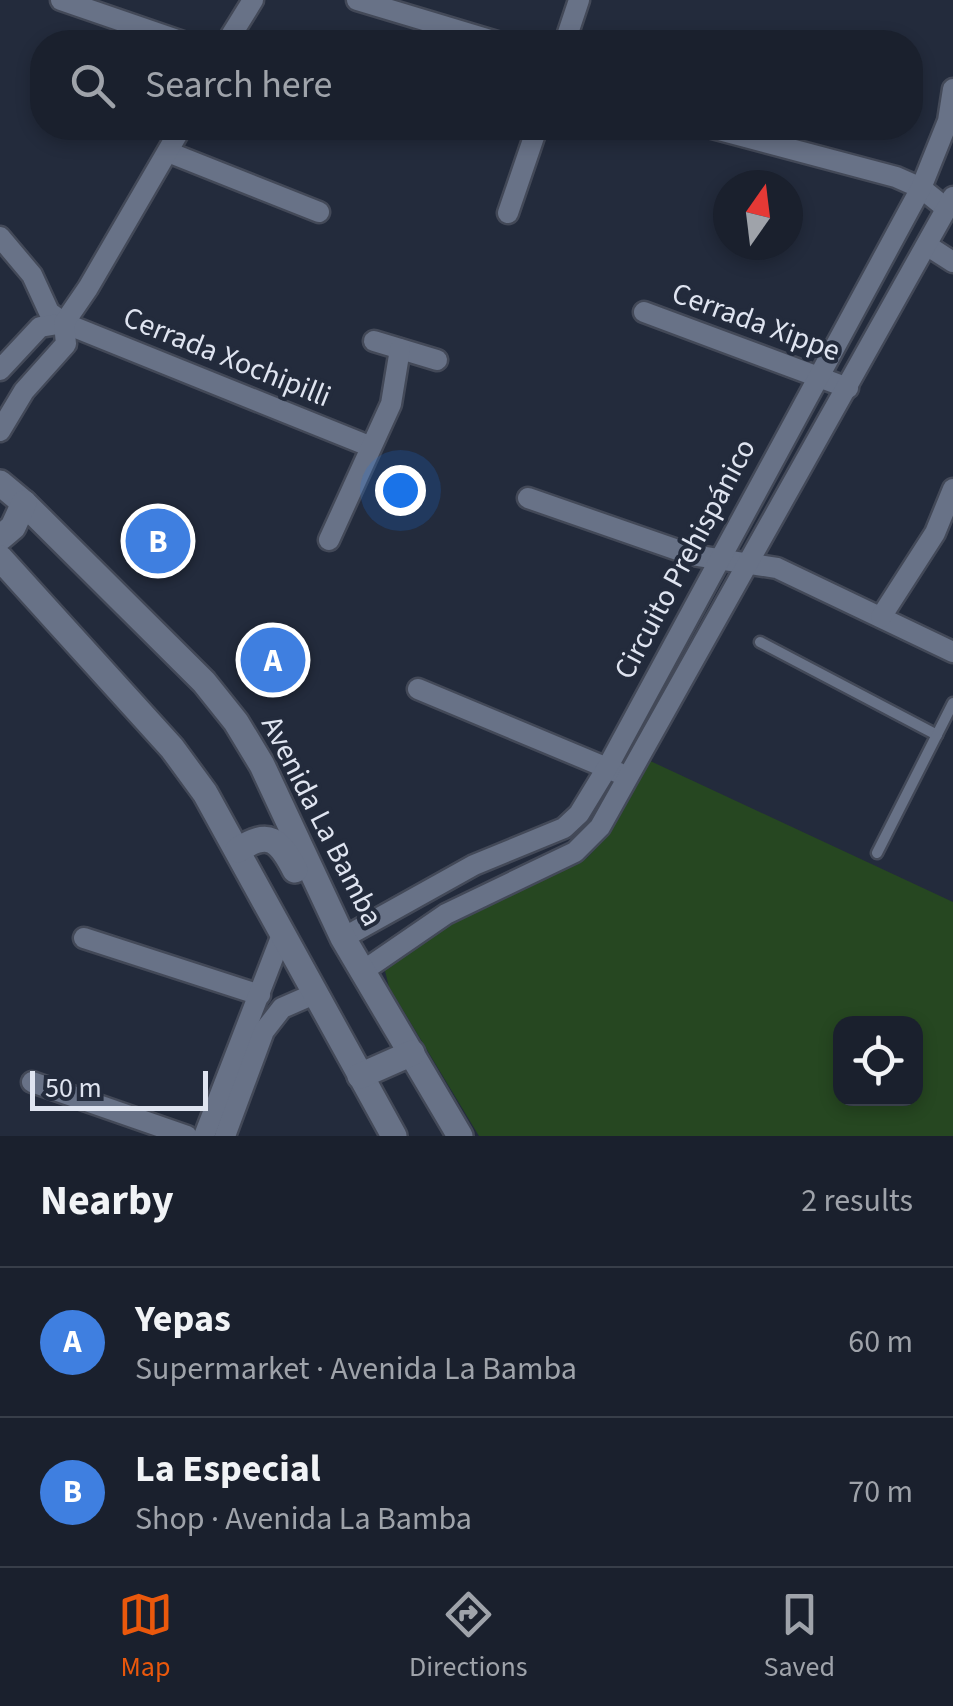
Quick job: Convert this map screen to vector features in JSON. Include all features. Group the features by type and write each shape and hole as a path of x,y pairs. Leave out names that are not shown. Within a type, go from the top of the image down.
{"street":[{"path":"62,0 148,30"},
{"path":"234,30 253,0"},
{"path":"357,0 458,30"},
{"path":"569,30 579,0"},
{"name":"Circuito Prehispánico","path":"342,938 486,860 564,828 579,814 920,188 948,121 953,89"},
{"path":"0,431 24,392 66,344 64,323 174,140"},
{"path":"508,213 533,140"},
{"path":"758,140 896,176 950,203"},
{"path":"168,152 319,212"},
{"name":"Circuito Prehispánico","path":"364,971 446,914 575,852 600,828 950,203"},
{"path":"0,237 32,275 49,312 64,323"},
{"path":"928,246 953,262"},
{"name":"Cerrada Xippe","path":"644,312 848,388"},
{"path":"0,370 40,326 64,323"},
{"name":"Cerrada Xochipilli","path":"64,323 369,446"},
{"path":"374,341 437,360"},
{"path":"329,540 391,404 400,349"},
{"name":"Avenida La Bamba","path":"0,483 204,682 236,722 262,765 342,938 460,1136"},
{"path":"881,617 935,532 953,489"},
{"path":"528,498 676,550 777,568 953,652"},
{"path":"0,538 13,527 24,503"},
{"path":"0,558 172,748 205,794 394,1136"},
{"path":"418,689 630,777"},
{"path":"238,850 256,838 277,844 286,852 331,932 342,938"},
{"path":"435,887 446,914"},
{"path":"204,1136 283,932"},
{"path":"84,938 260,995"},
{"path":"226,1136 264,1031 282,1008 314,994"},
{"path":"360,1076 412,1053"},
{"path":"32,1082 187,1136"}],"lane":[{"path":"760,642 937,735"},
{"path":"878,854 953,703"}],"green space":[{"path":"646,759 953,902 953,1136 479,1136 389,987 384,967 400,945 513,883 587,858 606,837"}],"place":[{"name":"La Especial","path":"158,541"},
{"name":"Yepas","path":"273,660"}]}
